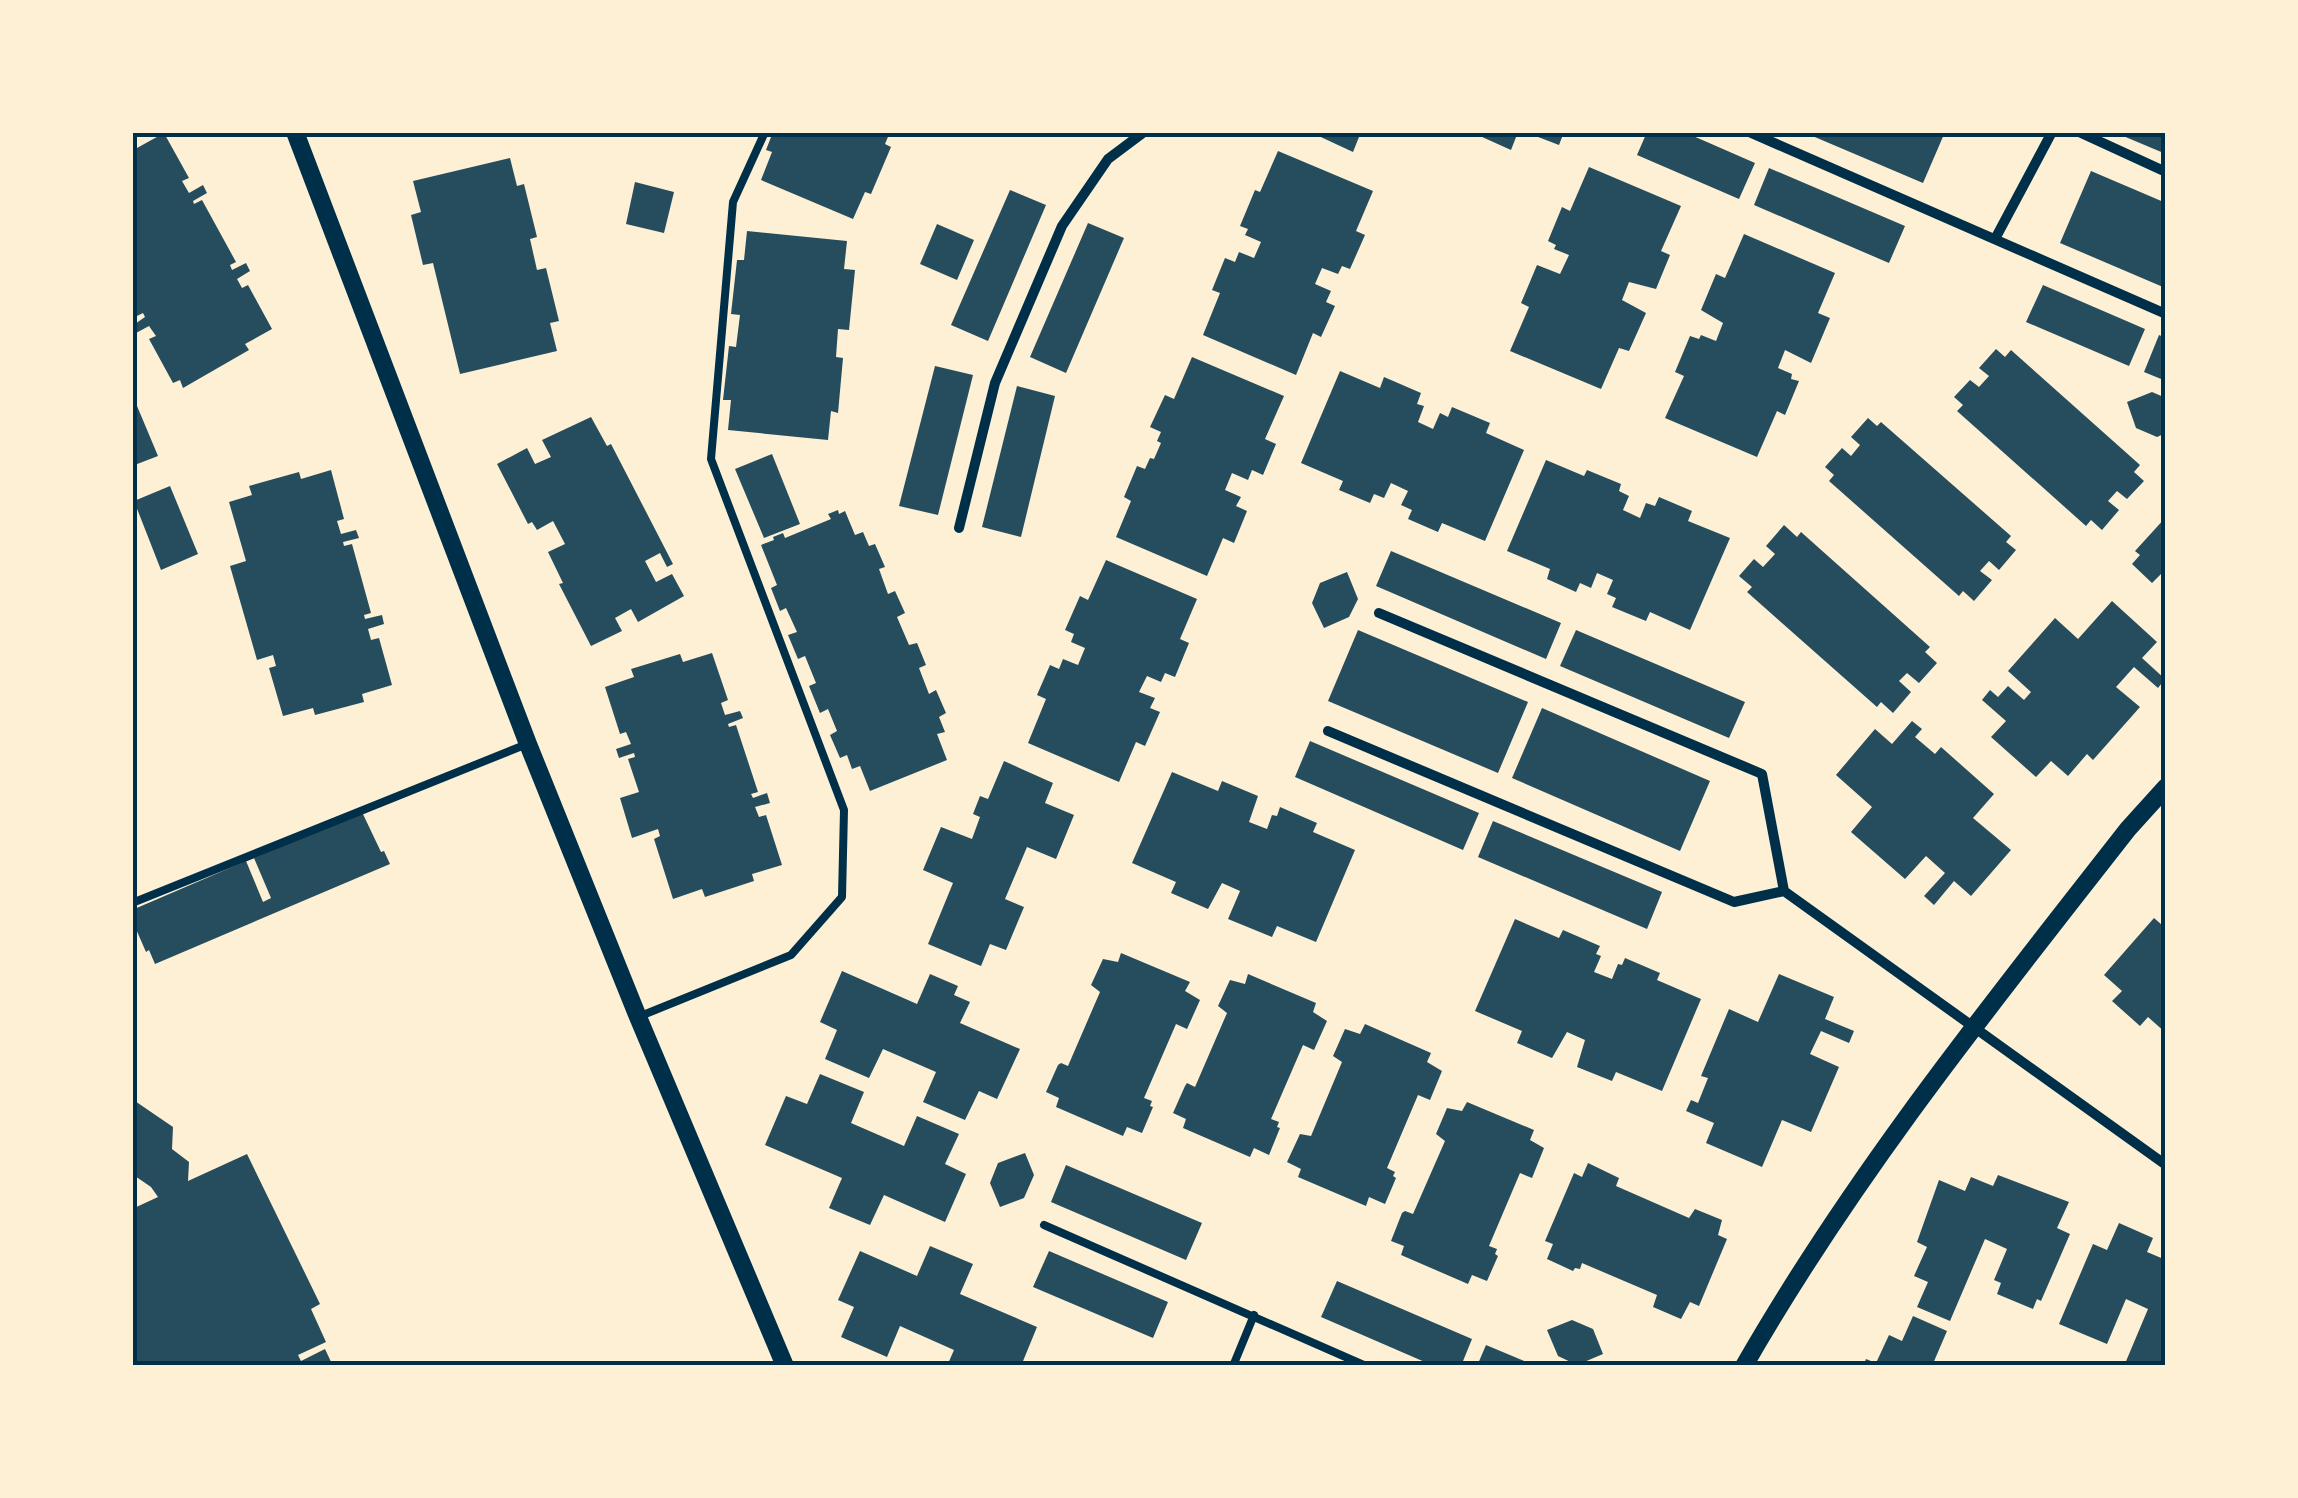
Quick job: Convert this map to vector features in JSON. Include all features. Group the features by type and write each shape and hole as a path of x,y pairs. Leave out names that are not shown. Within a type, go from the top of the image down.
{"street":[{"path":"296,132 528,744 785,1366"},
{"path":"959,528 995,383 1062,226 1108,159 1144,132"},
{"path":"1749,132 2166,314"},
{"path":"1996,239 2052,132"},
{"path":"2079,132 2166,172"},
{"path":"1378,613 1762,774 1784,892 2166,1165"},
{"path":"1328,731 1734,902 1784,892"},
{"path":"1744,1366 1780,1302 1880,1150 2128,830 2166,787"}],"lane":[{"path":"638,1017 791,955 842,897 844,810 711,458 734,202 765,132"},
{"path":"132,904 528,744"},
{"path":"1044,1225 1366,1366"},
{"path":"1233,1366 1254,1316"}],"building":[{"path":"773,132 890,132 885,144 891,147 871,194 865,192 853,219 761,180 772,152 766,150"},
{"path":"1310,132 1361,132 1353,152"},
{"path":"1471,132 1518,132 1511,150"},
{"path":"1525,132 1564,132 1559,145"},
{"path":"1647,132 1684,132 1755,163 1739,199 1637,155"},
{"path":"1803,132 1945,132 1923,183"},
{"path":"2166,132 2166,154 2116,133"},
{"path":"164,133 189,178 182,181 189,193 203,185 207,193 193,201 194,204 202,200 236,262 230,265 232,270 246,263 250,271 237,279 242,288 248,285 272,329 245,344 249,350 183,388 180,380 173,383 149,339 156,336 149,326 136,333 132,326 145,317 143,313 137,316 132,307 132,138 137,148"},
{"path":"1278,151 1373,191 1356,231 1365,235 1350,269 1342,266 1338,274 1322,268 1315,284 1331,291 1326,302 1335,306 1321,337 1313,333 1296,375 1203,335 1220,293 1212,290 1225,258 1235,262 1239,252 1254,258 1261,242 1245,235 1248,229 1240,226"},
{"path":"510,158 517,186 524,184 537,237 530,239 537,270 546,268 559,321 550,323 557,351 460,374 433,263 423,265 411,215 421,212 413,181"},
{"path":"1589,167 1681,206 1661,251 1670,255 1656,289 1629,282 1622,300 1646,313 1629,351 1619,348 1601,389 1510,351 1529,307 1521,303 1537,265 1560,274 1569,255 1554,249 1556,245 1548,241 1562,207 1570,211"},
{"path":"1769,168 1905,226 1889,263 1754,205"},
{"path":"2091,171 2166,203 2163,287 2060,243"},
{"path":"635,182 674,192 664,233 626,224"},
{"path":"1010,190 1046,205 988,341 951,325"},
{"path":"1088,223 1124,238 1066,373 1030,357"},
{"path":"937,224 974,240 957,280 920,264"},
{"path":"747,231 847,241 844,269 855,270 849,330 838,329 836,357 843,358 838,413 831,411 828,440 728,430 731,400 723,400 729,346 736,347 740,315 731,314 737,260 744,260"},
{"path":"1744,234 1835,273 1818,313 1830,318 1811,363 1785,350 1778,368 1799,381 1785,415 1777,411 1757,457 1665,418 1684,376 1675,372 1690,336 1699,339 1701,335 1716,341 1723,323 1701,310 1716,274 1725,278"},
{"path":"2043,285 2145,329 2129,366 2026,322"},
{"path":"2159,335 2166,338 2166,381 2144,372"},
{"path":"1996,349 2005,357 2011,350 2140,465 2134,472 2144,481 2127,499 2117,491 2108,501 2119,510 2102,530 2091,520 2086,526 1957,411 1963,405 1954,397 1970,380 1979,387 1989,376 1979,368"},
{"path":"1192,357 1284,396 1265,439 1276,444 1263,475 1252,470 1248,480 1232,473 1225,490 1241,497 1236,506 1247,511 1234,543 1223,538 1207,576 1116,537 1131,501 1124,497 1137,466 1145,469 1161,443 1157,441 1161,432 1150,427 1165,395 1174,399"},
{"path":"935,366 973,375 938,515 899,506"},
{"path":"1340,371 1380,388 1384,377 1421,393 1417,404 1424,406 1418,422 1433,429 1440,413 1448,417 1452,407 1490,423 1486,433 1524,450 1485,541 1442,523 1438,532 1408,519 1412,510 1401,505 1408,491 1391,483 1384,498 1374,494 1370,503 1339,490 1343,481 1301,463"},
{"path":"1017,386 1055,396 1021,537 982,527"},
{"path":"2152,392 2166,398 2166,433 2157,437 2136,428 2127,402"},
{"path":"132,394 158,456 132,466"},
{"path":"591,417 607,446 611,444 673,564 667,567 660,553 645,561 656,582 672,574 684,596 638,622 631,609 615,618 622,631 591,646 559,584 563,583 548,552 565,544 553,521 537,530 532,522 528,524 497,464 527,448 535,464 551,457 542,440"},
{"path":"1868,418 1877,426 1881,422 2011,536 2006,542 2016,550 1999,570 1989,561 1980,571 1992,580 1974,601 1963,591 1959,596 1829,481 1834,475 1825,467 1842,448 1851,456 1860,445 1851,437"},
{"path":"772,454 800,524 764,538 735,469"},
{"path":"1546,460 1584,476 1587,470 1621,484 1619,491 1629,496 1623,510 1640,518 1646,503 1655,506 1659,497 1692,511 1688,521 1730,538 1690,630 1650,612 1646,621 1612,607 1616,598 1607,594 1613,580 1597,573 1591,588 1580,583 1576,592 1547,579 1550,569 1507,551"},
{"path":"331,470 344,519 337,521 341,534 356,530 359,538 343,542 344,546 352,544 371,613 364,615 365,619 382,615 384,624 368,629 371,640 379,638 392,685 362,694 364,702 315,715 313,708 283,716 269,668 276,666 273,655 257,660 230,566 246,561 229,502 252,495 249,486 299,472 301,479"},
{"path":"170,486 198,554 161,570 134,501"},
{"path":"838,510 839,514 845,511 855,535 863,532 869,546 875,544 885,567 879,569 888,594 895,591 905,613 897,617 909,645 917,643 926,665 919,668 929,694 936,690 946,713 939,717 945,732 937,734 947,760 870,791 860,766 852,769 847,755 840,758 830,735 837,731 828,709 820,713 809,686 816,683 805,656 798,659 788,635 797,632 786,608 780,611 771,588 777,585 761,545 783,533 785,538 831,519 828,514"},
{"path":"2166,517 2166,576 2162,573 2152,583 2132,564 2140,555 2135,551"},
{"path":"1784,525 1797,537 1801,532 1930,647 1925,652 1937,663 1919,683 1907,673 1899,681 1911,692 1893,713 1881,702 1877,707 1747,592 1752,587 1739,576 1754,559 1763,567 1775,554 1766,546"},
{"path":"1391,551 1561,623 1546,659 1376,586"},
{"path":"1106,560 1197,599 1180,639 1189,643 1175,677 1165,673 1161,682 1147,676 1139,692 1155,698 1150,708 1160,712 1145,746 1136,742 1119,782 1028,743 1046,699 1037,695 1050,665 1059,669 1063,659 1078,665 1085,648 1071,642 1074,634 1065,630 1080,596 1088,600"},
{"path":"1347,572 1358,599 1349,617 1324,628 1312,603 1320,583"},
{"path":"2112,601 2157,642 2142,658 2165,679 2158,688 2134,667 2116,687 2140,707 2093,760 2087,754 2068,776 2051,761 2036,777 1991,737 2006,721 1982,700 1990,690 1998,697 2008,686 2024,700 2031,692 2008,671 2055,618 2078,639"},
{"path":"1358,630 1528,702 1498,773 1328,701"},
{"path":"1576,630 1745,702 1729,738 1560,666"},
{"path":"712,653 728,700 721,703 725,715 740,711 743,718 728,724 736,725 758,792 751,794 753,798 767,793 770,803 755,807 759,817 766,815 782,865 752,874 754,881 705,897 702,889 673,899 654,839 660,836 658,829 632,838 620,798 639,792 628,759 635,757 634,753 619,758 616,749 631,744 626,732 620,734 605,687 634,677 631,669 680,654 683,662"},
{"path":"1542,708 1710,781 1680,851 1512,778"},
{"path":"1912,721 1922,729 1915,737 1935,754 1941,747 1994,794 1973,818 2011,850 1971,896 1954,881 1934,905 1924,896 1945,873 1926,856 1905,879 1851,832 1872,807 1836,775 1875,729 1892,744"},
{"path":"1310,741 1479,813 1463,850 1295,777"},
{"path":"1004,761 1053,783 1045,803 1074,815 1056,859 1027,847 1005,899 1024,907 1006,950 990,944 981,966 928,944 953,883 923,870 941,827 972,839 980,817 973,814 980,796 988,799"},
{"path":"1172,772 1218,791 1222,781 1258,796 1249,822 1267,829 1280,807 1317,823 1313,832 1355,850 1316,942 1277,926 1272,937 1228,919 1240,891 1222,883 1208,909 1171,893 1176,882 1132,863"},
{"path":"362,812 390,864 155,964 149,950 146,952 132,920 132,910 246,861 263,902 271,898 254,858"},
{"path":"1493,821 1662,892 1647,929 1478,857"},
{"path":"2154,918 2162,925 2166,922 2166,1033 2148,1017 2140,1026 2112,1001 2122,991 2104,975"},
{"path":"1515,919 1559,938 1563,930 1600,946 1596,954 1601,956 1594,972 1612,979 1625,958 1660,973 1657,980 1701,999 1662,1091 1616,1072 1612,1081 1577,1067 1585,1040 1567,1032 1552,1058 1517,1043 1522,1031 1475,1011"},
{"path":"1121,953 1190,982 1185,991 1200,1000 1187,1029 1176,1024 1144,1098 1152,1101 1153,1107 1142,1133 1127,1127 1123,1136 1056,1107 1059,1098 1046,1092 1058,1065 1068,1066 1100,992 1091,985 1103,959 1118,962"},
{"path":"842,971 917,1004 930,974 958,986 954,995 970,1002 960,1023 1020,1049 997,1099 979,1091 965,1120 923,1102 936,1072 883,1049 869,1078 825,1059 837,1030 820,1022"},
{"path":"1248,974 1316,1003 1313,1012 1327,1021 1314,1050 1303,1045 1271,1119 1279,1122 1280,1128 1269,1155 1254,1148 1250,1157 1183,1128 1186,1119 1173,1113 1187,1083 1195,1087 1227,1013 1218,1006 1230,980 1245,984"},
{"path":"1779,974 1834,997 1825,1019 1854,1031 1849,1043 1821,1031 1810,1054 1839,1067 1811,1132 1782,1120 1762,1167 1706,1143 1714,1123 1686,1111 1691,1100 1698,1103 1708,1078 1701,1076 1729,1009 1758,1022"},
{"path":"1365,1024 1431,1053 1427,1062 1442,1071 1430,1100 1418,1095 1387,1168 1395,1172 1396,1178 1385,1204 1369,1197 1366,1206 1298,1177 1301,1169 1287,1162 1300,1134 1311,1136 1342,1062 1333,1056 1345,1029 1360,1034"},
{"path":"820,1074 864,1092 851,1123 904,1146 917,1116 959,1134 945,1164 966,1174 945,1222 884,1195 870,1225 829,1208 842,1178 765,1145 786,1096 807,1104"},
{"path":"132,1099 173,1127 172,1149 189,1162 188,1181 247,1154 320,1304 311,1309 326,1342 298,1355 301,1361 325,1349 333,1366 284,1366 283,1362 276,1366 132,1366 132,1209 158,1197 132,1174"},
{"path":"1467,1102 1534,1130 1530,1140 1544,1148 1532,1178 1520,1173 1489,1246 1497,1249 1498,1256 1487,1281 1472,1275 1468,1284 1401,1255 1404,1246 1391,1241 1402,1213 1413,1214 1445,1141 1436,1134 1447,1108 1462,1111"},
{"path":"1025,1153 1034,1175 1024,1198 1000,1207 990,1183 998,1163"},
{"path":"1588,1163 1619,1178 1616,1186 1689,1218 1695,1209 1722,1220 1718,1235 1727,1239 1699,1306 1690,1302 1681,1319 1653,1307 1657,1295 1582,1263 1580,1269 1573,1271 1547,1259 1553,1244 1545,1241 1574,1173 1582,1177"},
{"path":"1066,1165 1202,1223 1186,1260 1051,1202"},
{"path":"1998,1175 2069,1202 2057,1228 2070,1234 2041,1301 2037,1299 2033,1309 1997,1294 2001,1283 1994,1280 2007,1249 1985,1239 1950,1321 1917,1307 1928,1282 1914,1276 1927,1247 1917,1242 1939,1180 1965,1191 1971,1177 1993,1186"},
{"path":"2119,1223 2153,1238 2147,1252 2166,1260 2166,1366 2124,1366 2148,1309 2126,1299 2107,1344 2059,1324 2093,1244 2107,1250"},
{"path":"930,1246 973,1264 960,1294 1037,1327 1021,1366 947,1366 954,1350 900,1326 887,1357 841,1337 854,1307 838,1300 860,1251 917,1276"},
{"path":"1049,1251 1168,1302 1153,1338 1033,1287"},
{"path":"1337,1281 1472,1339 1461,1366 1434,1366 1321,1317"},
{"path":"1913,1316 1947,1331 1932,1366 1863,1366 1866,1359 1876,1363 1889,1335 1902,1341"},
{"path":"1572,1320 1593,1329 1603,1354 1577,1365 1558,1356 1547,1330"},
{"path":"1486,1345 1534,1365 1534,1366 1477,1366"}]}
